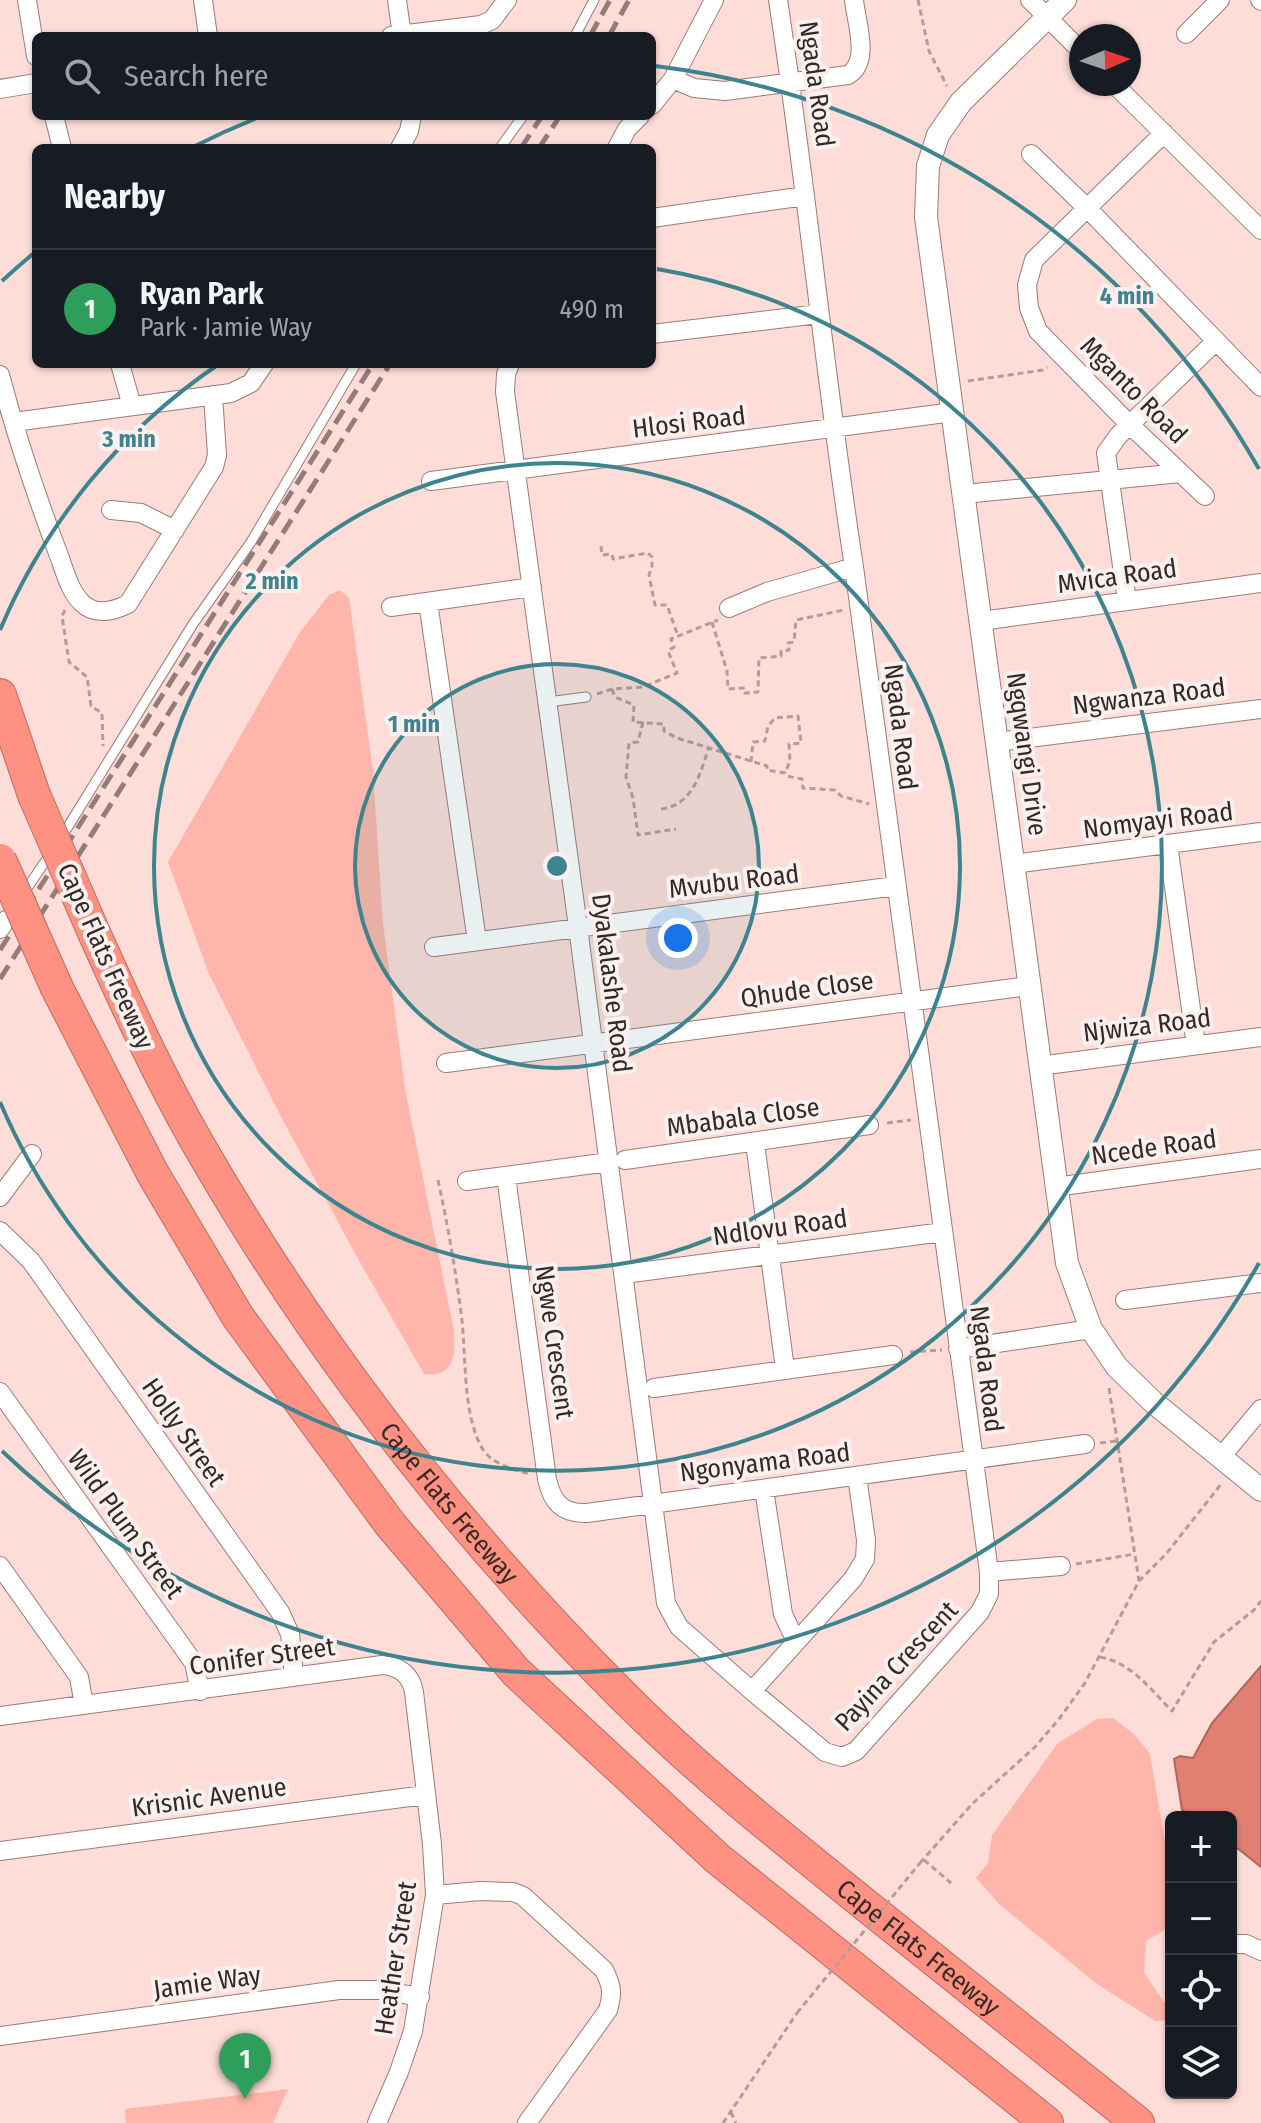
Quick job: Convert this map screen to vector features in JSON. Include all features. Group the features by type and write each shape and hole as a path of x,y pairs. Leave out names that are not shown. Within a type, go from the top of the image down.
{"highway":[{"name":"Cape Flats Freeway","path":"0,695 34,795 95,935 140,1035 198,1144 283,1281 429,1482 510,1577 626,1698 723,1788 1138,2123"},
{"name":"Cape Flats Freeway","path":"0,860 57,988 153,1174 238,1317 390,1524 516,1672 718,1859 1047,2123"}],"street":[{"path":"27,0 32,32"},
{"path":"203,0 207,32"},
{"path":"397,0 398,32"},
{"path":"428,32 481,25 492,20 507,0"},
{"path":"656,100 673,79 714,0"},
{"name":"Ngada Road","path":"778,0 973,1461"},
{"path":"673,79 708,91 848,75 857,70 861,58 854,0"},
{"path":"1030,0 1069,39"},
{"name":"Ngqwangi Drive","path":"1065,0 961,102 938,135 928,166 926,217 1067,1263 1091,1329 1131,1382 1224,1467 1261,1490"},
{"path":"1186,34 1220,0"},
{"path":"0,89 32,84"},
{"path":"1126,96 1261,230"},
{"path":"55,120 61,144"},
{"path":"402,144 411,120"},
{"path":"619,144 636,120"},
{"name":"Mganto Road","path":"1164,133 1034,260 1027,285 1029,308 1038,331 1205,496"},
{"path":"1031,154 1261,387"},
{"path":"656,217 805,196"},
{"path":"656,334 819,314"},
{"path":"1127,601 1106,453 1129,424 1216,341"},
{"path":"121,368 132,406"},
{"path":"14,422 231,393 246,387 262,368"},
{"name":"Dyakalashe Road","path":"508,368 505,392 593,1043 617,1161 624,1274 652,1502"},
{"path":"0,375 46,521 74,592 80,602 93,609 112,611 128,604 214,467 217,455 213,395"},
{"name":"Hlosi Road","path":"431,481 953,412"},
{"path":"964,494 1181,473"},
{"path":"111,510 141,513 175,530"},
{"path":"729,608 767,592 854,567"},
{"name":"Mvica Road","path":"981,621 1261,583"},
{"path":"391,607 532,587"},
{"path":"428,602 477,941"},
{"name":"Ngwanza Road","path":"997,742 1261,709"},
{"name":"Nomyayi Road","path":"1013,864 1261,832"},
{"path":"1168,844 1196,1045"},
{"name":"Mvubu Road","path":"434,947 896,886"},
{"name":"Qhude Close","path":"446,1063 1029,986"},
{"name":"Njwiza Road","path":"1039,1066 1261,1037"},
{"name":"Mbabala Close","path":"617,1161 869,1125"},
{"path":"755,1143 785,1369"},
{"path":"0,1197 32,1154"},
{"name":"Ncede Road","path":"1055,1187 1261,1159"},
{"path":"467,1181 617,1161"},
{"name":"Ngwe Crescent","path":"506,1176 547,1479 554,1501 565,1510"},
{"name":"Holly Street","path":"0,1231 31,1261 280,1612 290,1634 294,1677"},
{"name":"Ndlovu Road","path":"624,1274 943,1232"},
{"path":"1125,1300 1261,1283"},
{"path":"958,1349 1091,1329"},
{"path":"654,1388 893,1355"},
{"name":"Wild Plum Street","path":"0,1392 194,1663 200,1691"},
{"path":"1224,1467 1261,1409"},
{"name":"Ngonyama Road","path":"565,1510 587,1513 1085,1444"},
{"name":"Payina Crescent","path":"652,1502 670,1615 679,1627 825,1752 842,1757 851,1754 980,1612 989,1594 989,1572 973,1461"},
{"path":"752,1691 853,1579 865,1559 866,1540 857,1476"},
{"path":"764,1489 783,1614 798,1639"},
{"path":"0,1566 79,1677 84,1705"},
{"path":"989,1572 1061,1566"},
{"name":"Conifer Street","path":"0,1716 390,1665 405,1672 413,1685 425,1795"},
{"name":"Krisnic Avenue","path":"0,1851 425,1795"},
{"name":"Heather Street","path":"377,2123 406,2055 420,1997 435,1895 425,1795"},
{"path":"435,1895 501,1890 523,1896 604,1970 611,1984 613,1995 608,2010 527,2123"},
{"path":"1237,1944 1246,1944 1261,1951"},
{"name":"Jamie Way","path":"0,2036 349,1989 380,1990 420,1997"}],"lane":[{"path":"577,32 594,0"},
{"path":"503,144 520,120"},
{"path":"3,925 193,624 251,542 354,368"},
{"path":"548,702 586,697"}],"path":[{"path":"918,0 929,51 954,93"},
{"path":"960,382 1043,370 1061,354"},
{"path":"601,546 602,555 612,554 613,559 648,553 652,557 649,575 655,605 667,605 678,636"},
{"path":"74,592 62,616 69,662 87,677 91,706 102,713 103,747 113,755"},
{"path":"712,622 727,671 728,689 745,688 745,693 758,692 759,658 781,656 781,651 789,650 788,643 794,642 796,620 859,607"},
{"path":"586,697 612,689 643,687 677,673 668,651 674,647 671,639 724,618 729,608"},
{"path":"612,689 615,697 634,705 633,722 664,724 664,731 677,738 802,779 803,788 835,790 841,796 862,803 884,805"},
{"path":"751,762 753,742 765,741 768,726 775,718 798,716 801,743 789,744 790,761 785,773"},
{"path":"643,722 638,742 629,743 626,768 638,835 676,829"},
{"path":"661,809 676,808 689,795 709,747"},
{"path":"869,1125 927,1118"},
{"path":"438,1180 449,1227 471,1413 482,1450 503,1466 547,1479"},
{"path":"893,1355 958,1349"},
{"path":"1109,1387 1139,1581"},
{"path":"723,2123 797,2013 922,1861 973,1803 1035,1747 1059,1719 1100,1657 1139,1581 1166,1554 1224,1467"},
{"path":"1061,1566 1135,1554"},
{"path":"1100,1657 1118,1661 1132,1671 1172,1711 1214,1642 1261,1601"},
{"path":"922,1861 951,1883"},
{"path":"731,2111 736,2123"}],"shaded area":[{"path":"340,590 349,598 373,771 383,924 405,1089 454,1331 451,1363 442,1372 434,1374 424,1374 280,1115 209,974 168,862 300,632 329,595"},
{"path":"1261,1666 1261,1867 1237,1848 1237,1811 1182,1810 1174,1759 1180,1756 1193,1758 1212,1723"},
{"path":"1113,1718 1135,1735 1150,1754 1165,1843 1165,1930 1146,1941 1144,1973 1165,2003 1165,2020 1155,2021 1097,1984 1000,1905 976,1878 988,1863 992,1835 1058,1743 1097,1719"},
{"path":"288,2089 273,2123 126,2123 125,2109"}],"railway":[{"path":"592,32 610,0"},
{"path":"611,32 629,0"},
{"path":"524,144 539,120"},
{"path":"542,144 557,120"},
{"path":"0,950 370,368"},
{"path":"0,979 387,368"}],"place":[{"name":"Ryan Park","path":"245,2099"}]}
